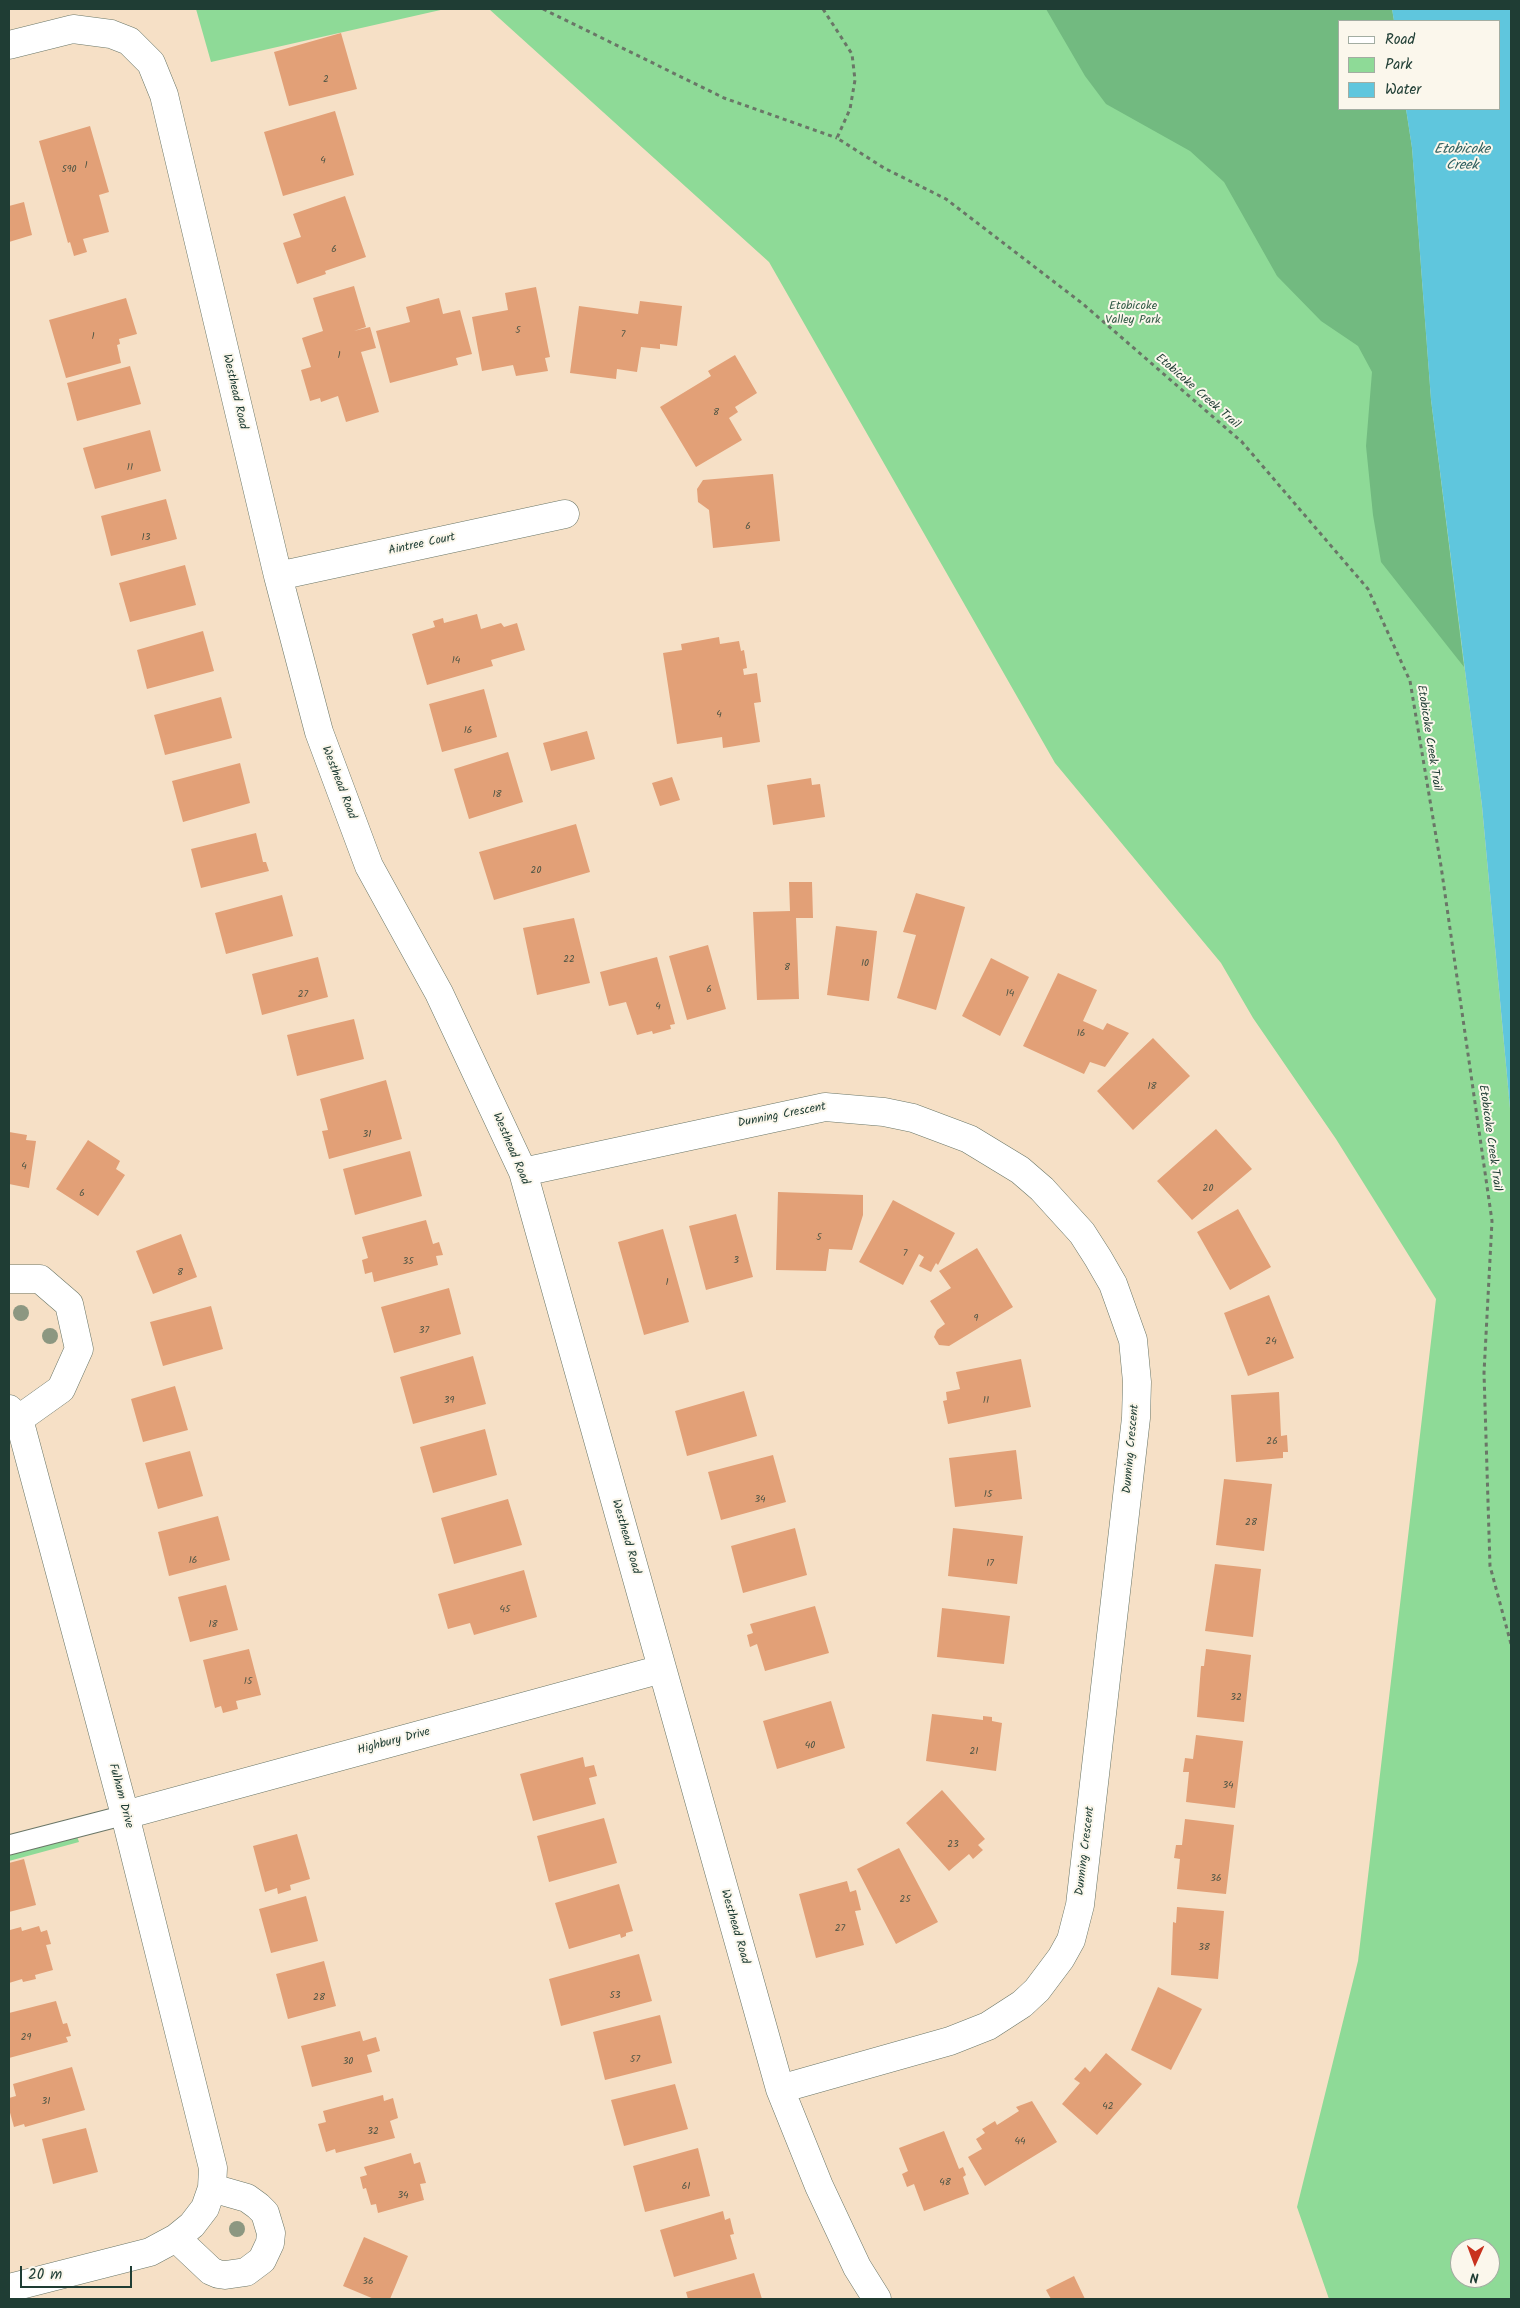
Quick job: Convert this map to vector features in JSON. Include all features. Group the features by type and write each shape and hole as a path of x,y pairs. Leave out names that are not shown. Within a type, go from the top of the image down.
{"street":[{"name":"Westhead Road","path":"9,45 73,29 110,34 130,41 152,63 164,95 278,576 319,732 370,866 439,993 523,1172 780,2089 822,2194 857,2267 877,2299"},
{"name":"Aintree Court","path":"278,576 565,514"},
{"name":"Dunning Crescent","path":"523,1172 825,1107 884,1112 913,1118 969,1139 1020,1170 1042,1189 1082,1233 1098,1258 1113,1284 1133,1340 1136,1418 1080,1905 1071,1940 1058,1964 1037,1990 1022,2004 988,2026 950,2040 780,2089"},
{"path":"9,1279 40,1279 68,1304 79,1349 61,1389 14,1414"},
{"name":"Fulham Drive","path":"9,2288 150,2252 176,2238 192,2225 205,2208 212,2188 213,2168 125,1816 14,1414"},
{"name":"Highbury Drive","path":"125,1816 662,1669"},
{"path":"176,2238 211,2271 218,2274 226,2276 246,2272 262,2260 267,2252 271,2232 265,2214 247,2198 212,2188"}],"lane":[{"path":"9,1845 125,1816"}],"path":[{"name":"Etobicoke Creek Trail","path":"543,9 724,98 837,138 884,168 946,199 1083,304 1242,442 1368,589 1410,681 1441,866 1492,1221 1484,1373 1490,1566 1511,1644"},
{"path":"823,9 852,54 855,80 850,109 837,138"}],"green space":[{"path":"196,9 445,9 211,62"},
{"name":"Etobicoke Valley Park","path":"489,9 1392,9 1394,20 1338,20 1338,110 1406,110 1412,148 1431,400 1482,806 1511,1119 1511,2299 1329,2299 1297,2207 1358,1961 1436,1299 1336,1139 1253,1018 1221,963 1055,763 769,262"},
{"path":"1046,9 1392,9 1394,20 1338,20 1338,110 1406,110 1412,148 1431,400 1464,667 1381,562 1373,515 1366,446 1372,372 1358,346 1321,321 1277,276 1224,182 1190,151 1106,104 1085,76"},
{"path":"71,1819 79,1842 9,1861 9,1836"}],"water":[{"name":"Etobicoke Creek","path":"1392,9 1511,9 1511,1119 1482,806 1431,400 1412,148 1406,110 1500,110 1500,20 1394,20"}],"building":[{"path":"341,33 357,89 289,106 274,52"},
{"path":"335,111 354,175 283,196 264,132"},
{"path":"90,126 109,192 99,195 109,232 83,239 87,252 74,256 70,242 68,243 39,141"},
{"path":"345,196 366,257 325,271 326,274 297,284 283,243 301,237 293,214"},
{"path":"24,202 32,235 9,242 9,206"},
{"path":"354,286 366,327 354,331 370,327 376,348 361,352 379,412 346,422 338,396 321,402 320,398 310,401 301,370 311,367 302,338 323,331 313,298"},
{"path":"536,287 550,357 545,358 548,371 516,376 513,365 482,371 472,317 508,310 505,293"},
{"path":"126,298 137,334 119,339 120,344 117,345 121,363 66,378 49,320"},
{"path":"439,298 443,314 460,310 472,354 456,358 458,365 390,383 376,331 410,322 406,307"},
{"path":"640,301 682,306 677,346 660,344 660,349 641,347 637,372 617,369 616,379 570,373 579,306 638,314"},
{"path":"735,355 757,393 735,407 738,412 729,418 742,440 696,467 660,407 711,376 708,371"},
{"path":"130,366 141,404 77,421 67,383"},
{"path":"150,430 161,471 95,489 83,448"},
{"path":"773,474 780,541 713,548 709,510 698,502 697,489 703,480"},
{"path":"166,499 177,539 111,556 101,516"},
{"path":"185,565 196,605 130,622 119,583"},
{"path":"477,614 481,629 501,623 504,627 517,623 525,650 491,660 493,666 427,685 412,634 435,627 433,621 443,618 444,623"},
{"path":"203,631 214,671 147,689 137,650"},
{"path":"719,637 720,644 739,641 741,651 744,650 747,668 743,669 744,675 757,673 761,702 754,703 760,742 723,748 722,737 677,744 663,653 682,650 681,644"},
{"path":"484,689 497,737 442,752 429,704"},
{"path":"221,697 232,738 165,755 154,715"},
{"path":"587,731 595,759 551,771 543,743"},
{"path":"508,752 523,802 469,819 454,769"},
{"path":"240,763 250,803 183,822 172,781"},
{"path":"672,777 680,800 660,806 652,783"},
{"path":"811,778 812,785 820,784 825,817 773,825 767,785"},
{"path":"576,824 590,872 494,900 479,852"},
{"path":"256,833 263,862 266,862 269,871 201,888 191,849"},
{"path":"789,882 812,882 813,918 796,918 799,999 757,1000 753,912 790,911"},
{"path":"916,893 965,907 936,1010 897,998 916,935 903,932"},
{"path":"282,895 293,936 226,954 215,913"},
{"path":"574,918 590,983 537,995 523,928"},
{"path":"836,926 877,931 869,1001 827,995"},
{"path":"708,945 726,1009 687,1020 669,956"},
{"path":"318,957 328,997 262,1015 252,974"},
{"path":"657,957 675,1024 670,1025 671,1029 653,1034 652,1031 637,1035 626,1002 609,1006 600,972"},
{"path":"991,958 1029,977 1000,1036 962,1016"},
{"path":"1058,973 1097,990 1083,1021 1103,1030 1107,1023 1129,1033 1105,1067 1090,1062 1084,1074 1023,1046"},
{"path":"354,1019 364,1059 297,1076 287,1035"},
{"path":"1153,1038 1190,1076 1133,1130 1097,1091"},
{"path":"386,1080 402,1139 329,1159 322,1131 328,1130 320,1099"},
{"path":"1216,1129 1252,1169 1192,1220 1157,1181"},
{"path":"9,1132 27,1135 26,1140 36,1141 29,1188 9,1184"},
{"path":"88,1140 120,1161 116,1169 125,1175 98,1216 56,1189"},
{"path":"410,1151 422,1196 355,1215 343,1169"},
{"path":"778,1192 863,1195 863,1215 852,1250 829,1249 826,1271 776,1270"},
{"path":"893,1200 955,1233 938,1265 936,1263 931,1272 919,1266 924,1257 919,1254 903,1285 859,1262"},
{"path":"1238,1209 1271,1267 1230,1290 1197,1232"},
{"path":"736,1214 753,1277 706,1290 689,1226"},
{"path":"426,1220 433,1244 439,1242 443,1255 436,1256 438,1265 374,1282 372,1272 365,1274 362,1260 368,1258 362,1237"},
{"path":"663,1229 689,1322 644,1335 618,1242"},
{"path":"181,1234 197,1277 153,1294 136,1251"},
{"path":"977,1248 1013,1307 949,1346 939,1345 934,1337 937,1330 945,1324 930,1301 951,1288 939,1271"},
{"path":"449,1288 461,1334 394,1353 381,1307"},
{"path":"1269,1295 1294,1358 1248,1376 1224,1313"},
{"path":"211,1306 223,1349 163,1366 150,1322"},
{"path":"473,1356 486,1404 413,1424 400,1377"},
{"path":"1021,1359 1031,1407 948,1424 943,1401 947,1400 946,1392 960,1389 956,1372"},
{"path":"175,1386 188,1430 143,1442 131,1399"},
{"path":"744,1391 757,1436 687,1456 675,1411"},
{"path":"1279,1392 1281,1436 1287,1435 1288,1452 1283,1452 1283,1458 1236,1462 1231,1395"},
{"path":"485,1429 497,1475 433,1493 420,1447"},
{"path":"1016,1450 1022,1499 955,1507 949,1458"},
{"path":"190,1451 203,1496 158,1509 145,1463"},
{"path":"773,1455 786,1502 721,1520 708,1472"},
{"path":"1224,1479 1272,1484 1264,1551 1216,1545"},
{"path":"508,1499 522,1545 454,1564 441,1518"},
{"path":"218,1516 230,1560 169,1576 158,1532"},
{"path":"795,1528 807,1575 743,1593 731,1546"},
{"path":"953,1528 1023,1536 1017,1584 948,1576"},
{"path":"1215,1564 1261,1569 1253,1637 1205,1631"},
{"path":"524,1570 537,1617 474,1635 470,1623 448,1629 438,1594"},
{"path":"226,1585 238,1630 190,1642 178,1597"},
{"path":"815,1606 829,1653 765,1671 757,1644 750,1647 747,1635 753,1633 750,1624"},
{"path":"942,1608 1010,1616 1004,1664 937,1657"},
{"path":"249,1649 261,1695 236,1701 238,1709 223,1713 221,1706 215,1708 203,1660"},
{"path":"1206,1649 1251,1655 1244,1722 1197,1717 1201,1666 1204,1666"},
{"path":"831,1701 845,1748 777,1769 763,1721"},
{"path":"932,1714 983,1720 983,1716 992,1717 992,1721 1002,1723 996,1771 926,1761"},
{"path":"1196,1735 1243,1741 1235,1808 1186,1802 1189,1772 1183,1772 1185,1758 1193,1759"},
{"path":"583,1757 585,1767 594,1765 597,1776 589,1778 596,1804 533,1821 520,1774"},
{"path":"942,1790 985,1839 978,1845 983,1850 973,1859 969,1854 949,1871 906,1823"},
{"path":"604,1818 617,1863 549,1882 537,1836"},
{"path":"1185,1819 1234,1825 1226,1894 1177,1889 1180,1859 1174,1858 1176,1845 1182,1845"},
{"path":"297,1834 310,1879 290,1885 291,1890 278,1894 277,1888 265,1892 253,1846"},
{"path":"899,1848 938,1922 896,1944 857,1869"},
{"path":"24,1859 36,1905 9,1912 9,1863"},
{"path":"847,1881 850,1892 856,1890 861,1910 855,1911 864,1945 816,1958 799,1894"},
{"path":"619,1884 633,1931 626,1933 626,1936 621,1938 620,1934 569,1949 555,1903"},
{"path":"306,1896 318,1941 271,1953 259,1909"},
{"path":"1177,1907 1224,1911 1218,1979 1171,1975 1173,1922 1176,1923"},
{"path":"39,1926 41,1932 47,1930 51,1944 46,1945 53,1970 35,1975 36,1979 23,1982 22,1979 9,1983 10,1930 21,1927 22,1931"},
{"path":"639,1954 652,2001 561,2026 549,1979"},
{"path":"324,1961 336,2006 288,2019 276,1974"},
{"path":"1158,1987 1202,2009 1171,2070 1131,2050"},
{"path":"56,2001 63,2024 67,2023 71,2036 66,2037 68,2042 9,2058 9,2013"},
{"path":"660,2015 672,2063 605,2080 593,2032"},
{"path":"360,2031 363,2041 376,2037 380,2051 367,2055 372,2072 312,2087 301,2046"},
{"path":"1106,2053 1142,2084 1097,2135 1062,2104 1080,2083 1074,2079 1085,2067 1090,2072"},
{"path":"72,2067 85,2110 25,2127 24,2124 14,2127 9,2109 9,2098 16,2096 13,2084"},
{"path":"675,2084 688,2129 624,2146 611,2100"},
{"path":"383,2095 384,2101 393,2098 398,2118 390,2121 395,2138 336,2153 335,2149 326,2152 318,2124 326,2122 323,2111"},
{"path":"1032,2101 1057,2142 985,2186 968,2157 982,2149 976,2139 985,2133 982,2129 995,2121 997,2125 1019,2111 1016,2107"},
{"path":"86,2128 98,2172 53,2184 42,2139"},
{"path":"944,2131 959,2169 963,2167 966,2175 963,2177 969,2194 924,2211 914,2184 907,2187 902,2174 908,2171 899,2148"},
{"path":"698,2148 710,2196 645,2212 633,2166"},
{"path":"411,2153 414,2164 420,2162 426,2183 420,2184 424,2200 378,2213 376,2204 371,2205 366,2188 363,2189 360,2177 367,2175 364,2167"},
{"path":"723,2211 725,2220 730,2218 734,2234 730,2235 737,2259 674,2277 660,2230"},
{"path":"364,2237 408,2256 390,2299 374,2299 343,2286"},
{"path":"754,2273 762,2299 688,2299 686,2292"},
{"path":"1074,2276 1085,2299 1051,2299 1046,2290"}]}
